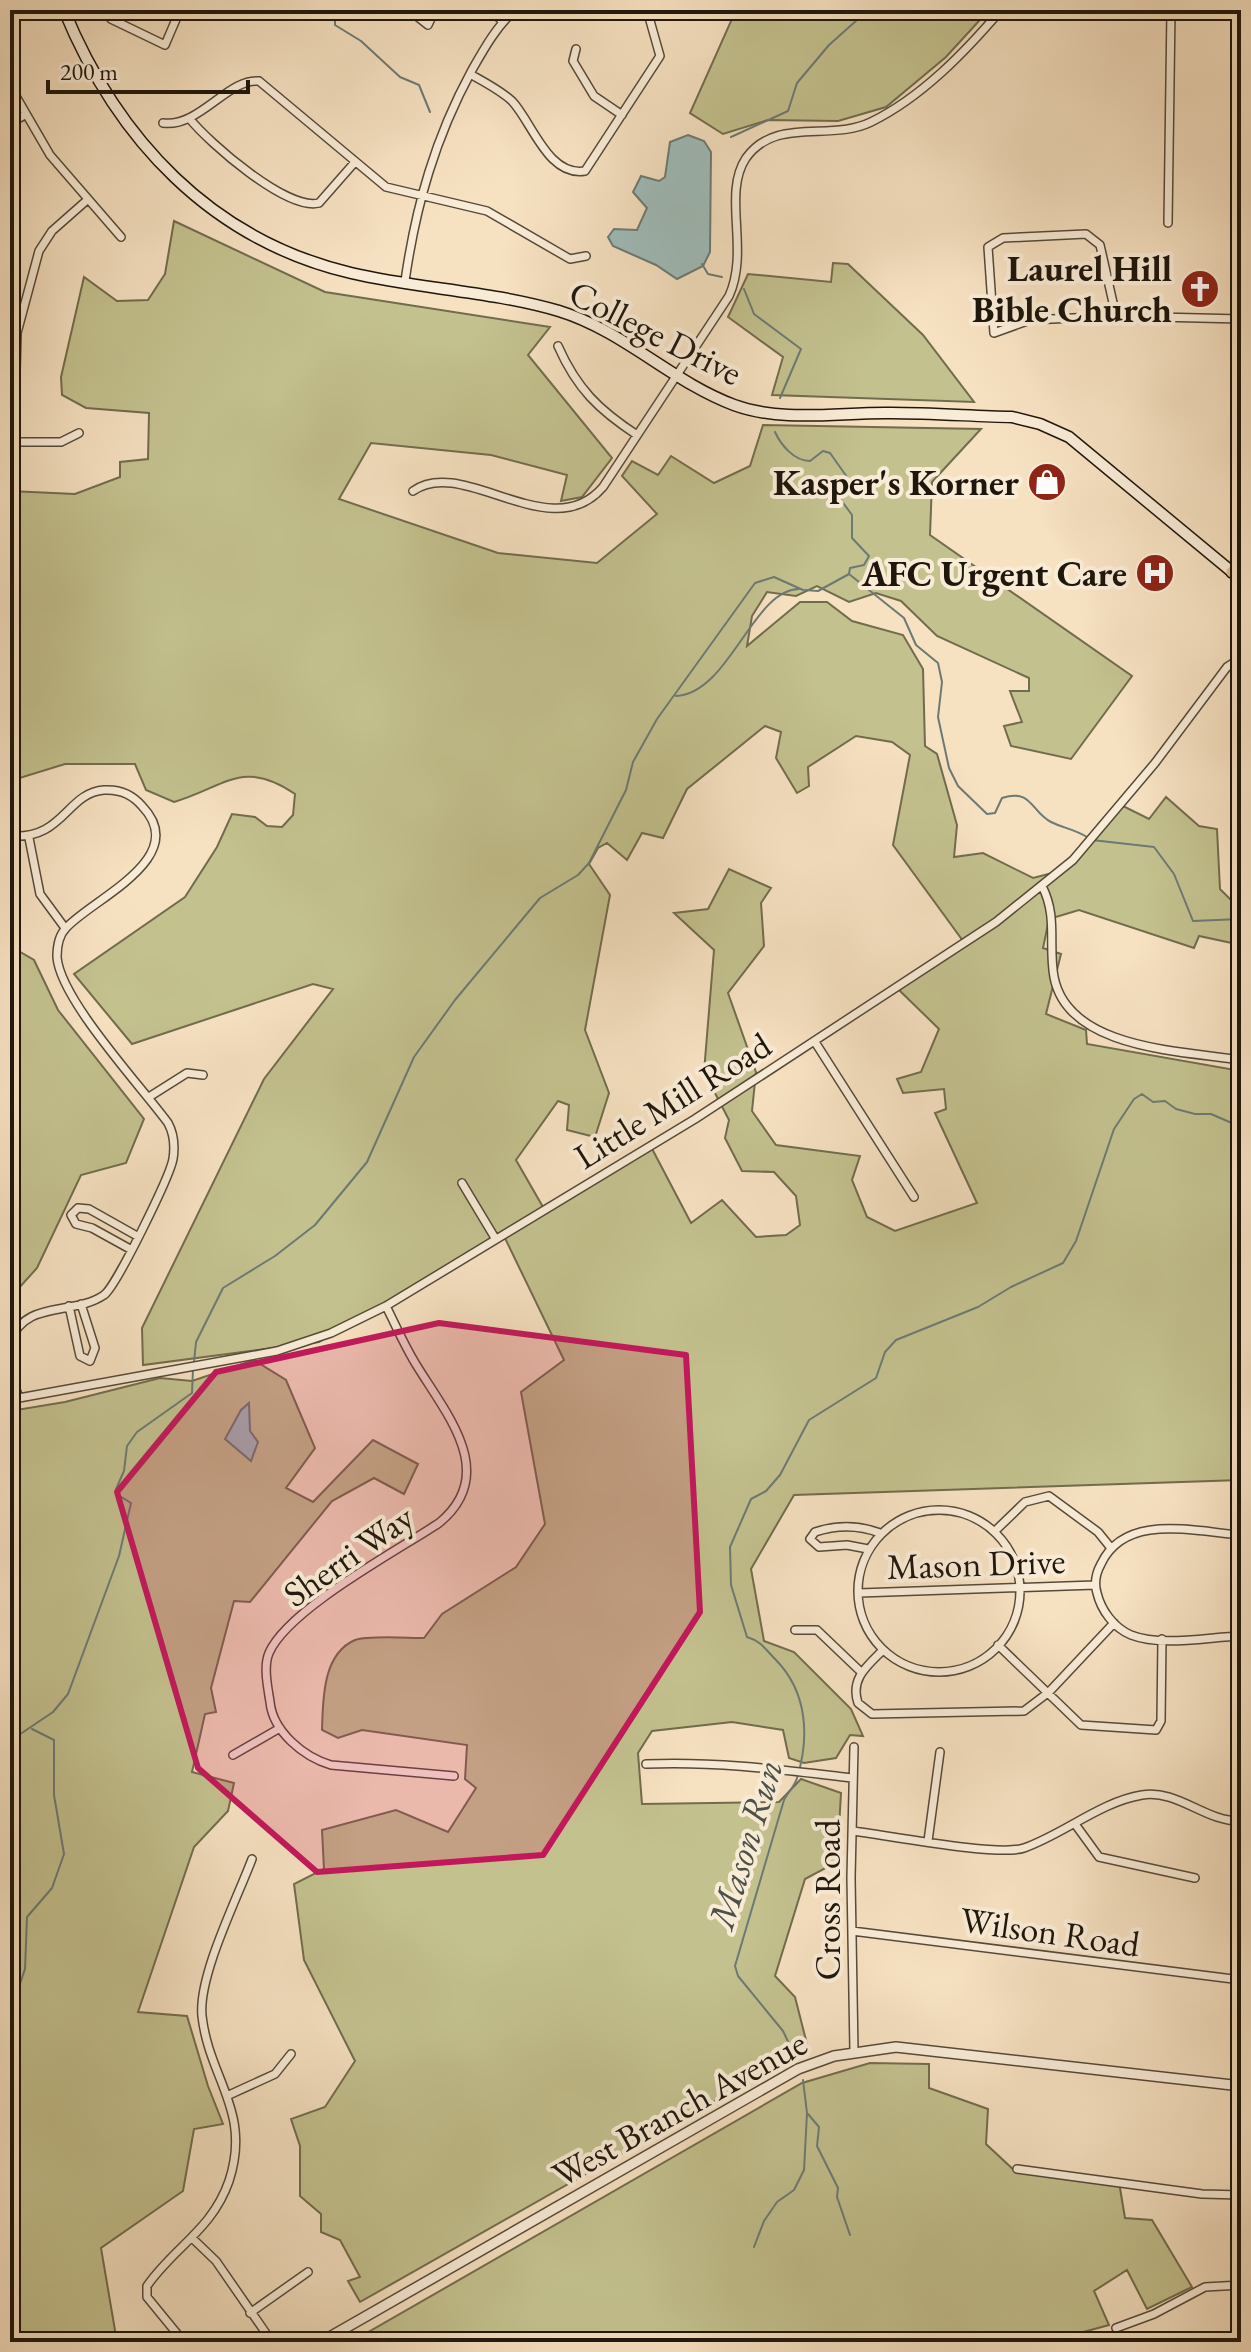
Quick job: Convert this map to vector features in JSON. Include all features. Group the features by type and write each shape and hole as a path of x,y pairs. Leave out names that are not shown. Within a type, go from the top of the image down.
{"main road":[{"name":"College Drive","path":"64,10 102,91 154,158 208,206 245,230 292,253 353,273 529,303 563,313 647,353 701,390 757,411 1012,417 1040,424 1069,437 1238,575"}],"street":[{"path":"103,10 111,19 165,45 180,10"},
{"path":"409,10 428,25 435,10"},
{"path":"491,10 503,22"},
{"path":"405,281 419,196 439,136 470,74 503,22 515,10"},
{"path":"470,74 507,97 549,154 577,172 588,169 660,56 647,10"},
{"path":"413,491 435,483 569,510 586,503 599,492 724,303 736,277 740,252 737,182 751,152 778,134 847,130 882,116 944,69 1001,10"},
{"path":"1168,223 1171,10"},
{"path":"576,49 573,61 592,93 622,115"},
{"path":"163,123 174,124 189,118 246,83 259,81 386,187 487,211 570,259 586,256"},
{"path":"10,86 25,115 86,201 121,237"},
{"path":"10,123 25,115"},
{"path":"189,118 237,163 280,191 312,205 322,201 355,162"},
{"path":"79,433 61,442 12,442 17,333 39,251 48,236 86,201"},
{"path":"1116,316 1100,245 1094,238 1076,234 1003,238 988,247 994,333 1030,320 1116,316 1241,319"},
{"path":"558,346 569,370 595,405 637,435"},
{"name":"Little Mill Road","path":"10,1373 19,1398 189,1368 250,1357 317,1338 386,1306 695,1119 996,922 1042,886 1094,837 1227,667 1241,658"},
{"path":"10,836 29,838 48,829 88,794 103,790 132,796 152,821 154,840 148,859 134,876 65,928 57,950 66,990 173,1132 173,1158 108,1291 81,1304 27,1318 10,1342"},
{"path":"29,838 40,894 65,928"},
{"path":"1042,886 1050,902 1054,922 1054,977 1068,1006 1081,1019 1113,1038 1241,1060"},
{"path":"815,1042 914,1197"},
{"path":"149,1097 187,1073 203,1075"},
{"path":"462,1183 495,1238"},
{"path":"130,1249 92,1228 76,1224 71,1215 78,1208 89,1209 137,1236"},
{"path":"69,1306 80,1356 90,1361 95,1348 81,1304"},
{"name":"Sherri Way","path":"386,1306 409,1353 460,1437 467,1469 465,1489 452,1513 328,1595 282,1633 268,1655 271,1713 280,1728 313,1759 331,1765 454,1776"},
{"path":"995,1531 1025,1502 1049,1496 1098,1532 1111,1548"},
{"path":"929,1509 967,1514 995,1531 1008,1549 1022,1586 1012,1625 998,1645 975,1664 953,1671 912,1668 882,1651 860,1614 859,1593 860,1568 868,1549 880,1533 905,1517 929,1509"},
{"path":"868,1549 847,1545 819,1547 810,1539 815,1532 840,1527 867,1528 880,1533"},
{"path":"1241,1535 1146,1530 1126,1537 1111,1548 1103,1560 1095,1585 1097,1596 1114,1623 1133,1635 1162,1639 1241,1636"},
{"name":"Mason Drive","path":"859,1593 1095,1585"},
{"path":"882,1651 861,1672 856,1683 858,1703 879,1716 1008,1714 1033,1706 1114,1623"},
{"path":"795,1630 817,1630 861,1672"},
{"path":"998,1645 1081,1725 1156,1730 1161,1721 1162,1639"},
{"path":"233,1755 280,1728"},
{"name":"Cross Road","path":"854,1747 854,2052"},
{"path":"928,1841 940,1752"},
{"path":"646,1764 684,1762 853,1778"},
{"path":"853,1831 993,1849 1022,1849 1143,1795 1188,1803 1214,1817 1241,1821"},
{"path":"1075,1824 1099,1857 1195,1878"},
{"path":"183,2341 147,2297 146,2288 213,2216 229,2179 235,2116 229,2095 211,2059 202,2014 205,1982 252,1859"},
{"name":"Wilson Road","path":"852,1931 1241,1980"},
{"name":"West Branch Avenue","path":"321,2342 798,2069 854,2052 896,2047 920,2049 1195,2084 1241,2086"},
{"path":"229,2095 275,2074 291,2054"},
{"path":"1017,2169 1202,2194 1241,2195"},
{"path":"192,2238 216,2261 272,2342"},
{"path":"250,2313 308,2272"},
{"path":"1116,2328 1154,2314 1205,2287 1241,2285"}],"highlighted area":[{"path":"439,1323 686,1355 700,1612 543,1855 317,1872 198,1768 117,1492 216,1372"}],"shaded area":[{"path":"989,10 946,57 886,107 838,121 768,120 723,134 690,113 735,12"},
{"path":"174,221 325,292 550,327 528,355 612,458 582,497 561,501 567,475 491,455 371,443 339,499 498,553 597,563 657,514 622,476 632,461 658,475 671,456 714,483 750,466 763,425 981,429 932,482 930,535 1132,676 1071,759 1011,746 1004,726 1022,722 1010,691 1029,691 1029,678 937,636 901,601 876,593 849,602 817,586 796,596 767,592 752,616 747,646 800,602 827,602 852,621 903,635 923,669 925,746 937,754 957,825 954,857 983,853 1033,878 1060,871 1119,804 1149,819 1166,797 1199,826 1217,829 1220,889 1236,905 1241,905 1241,945 1199,936 1194,948 1079,910 1049,919 1043,948 1061,954 1046,1014 1086,1030 1087,1044 1241,1071 1241,1480 794,1495 751,1569 764,1641 794,1652 851,1709 863,1736 850,1735 836,1758 804,1763 789,1758 783,1730 732,1722 652,1731 638,1753 642,1804 779,1802 801,1779 841,1793 837,1862 805,1879 775,1976 795,1997 808,2048 360,2302 348,2281 360,2277 340,2240 321,2232 321,2214 300,2196 300,2146 291,2119 325,2107 355,2061 304,1960 294,1884 324,1869 322,1830 396,1810 448,1832 476,1788 465,1779 467,1745 362,1730 338,1738 322,1730 326,1679 336,1656 355,1640 424,1638 442,1614 516,1567 545,1524 521,1392 564,1360 502,1232 319,1342 143,1365 142,1328 264,1079 333,989 313,984 132,1044 74,974 185,897 217,847 232,814 255,817 267,826 282,827 293,815 295,794 277,783 247,777 221,783 174,802 146,790 135,764 65,764 10,781 10,491 75,494 120,477 120,462 148,459 149,413 86,408 62,395 61,377 84,277 117,301 148,300 165,274","holes":["765,726 781,732 776,758 797,793 809,786 808,767 856,736 892,742 910,755 893,845 963,941 897,988 939,1029 921,1072 897,1079 903,1093 944,1089 946,1109 935,1113 977,1203 895,1231 867,1217 852,1180 860,1156 776,1145 752,1111 756,1072 728,993 764,946 761,903 771,888 729,869 708,909 674,913 714,950 704,1072 729,1120 725,1138 742,1171 774,1172 796,1196 800,1225 786,1235 756,1237 722,1200 691,1223 649,1143 543,1207 516,1160 558,1101 569,1105 567,1130 595,1137 609,1093 585,1030 610,895 589,864 598,848 607,843 627,860 642,833 663,838 687,789"]},
{"path":"833,263 848,264 923,335 974,402 772,395 783,357 728,317 748,274 831,282"},
{"path":"10,946 34,960 58,1010 144,1119 126,1163 81,1175 37,1268 10,1298"},
{"path":"254,1360 286,1380 315,1448 286,1488 313,1502 373,1440 418,1464 404,1494 374,1478 332,1501 250,1602 234,1601 211,1688 216,1712 205,1714 192,1772 234,1783 228,1811 194,1847 138,2012 187,2016 223,2124 194,2129 183,2191 101,2248 117,2342 33,2342 10,2326 10,1411 65,1402 160,1378 192,1381"},
{"path":"870,2063 929,2064 929,2088 988,2109 986,2144 1016,2172 1119,2182 1125,2218 1152,2220 1192,2287 1147,2309 1127,2270 1094,2291 1109,2325 1072,2335 1070,2342 351,2342 802,2083"}],"water":[{"path":"688,135 704,141 711,152 710,252 703,266 677,279 656,265 613,246 608,237 614,229 637,230 647,208 633,192 641,176 659,181 665,177 670,142"},
{"path":"249,1403 250,1431 258,1442 251,1461 225,1439 241,1410"}],"waterway":[{"path":"335,10 335,25 361,41 400,77 419,85 430,112"},
{"path":"731,137 788,111 797,83 829,45 857,20 876,10"},
{"path":"702,264 708,274 722,277"},
{"path":"744,289 754,314 801,349 780,398"},
{"path":"775,432 784,447 804,460 810,461 823,451 830,453 847,477 841,500 852,515 852,538 869,556 864,565 850,568 849,574 818,591 805,590"},
{"path":"849,574 904,618 916,645 938,663 942,682 938,717 949,768 958,786 987,814 995,813 1002,798 1020,796 1044,818 1087,837"},
{"path":"194,1362 196,1342 223,1288 275,1256 315,1225 367,1162 414,1057 455,1000 540,898 578,875 589,863 626,790 633,762 657,719 755,583 774,577 803,590"},
{"path":"676,696 695,691 711,678 768,605 783,594 799,589"},
{"path":"1092,840 1154,847 1174,874 1193,921 1241,919"},
{"name":"Mason Run","path":"793,2052 783,2031 738,1976 735,1966 784,1800 795,1784 804,1746 803,1715 794,1686 766,1649 747,1637 731,1585 730,1547 751,1499 766,1491 780,1475 809,1420 876,1378 885,1352 896,1340 978,1307 1011,1287 1063,1263 1076,1241 1114,1129 1134,1099 1142,1094 1153,1102 1165,1101 1176,1109 1211,1114 1241,1127"},
{"path":"10,1741 53,1712 68,1694 119,1556 131,1503 118,1495 116,1489 124,1471 127,1446 137,1432 192,1393 193,1369"},
{"path":"10,2013 25,1969 27,1917 52,1888 64,1854 54,1795 54,1740 32,1729"},
{"name":"Mason Run","path":"754,2247 764,2221 777,2202 794,2190 804,2170 807,2113 803,2080"},
{"path":"808,2114 819,2127 817,2146 838,2188 837,2197 850,2235"}],"place":[{"name":"Laurel Hill Bible Church","path":"1200,289"},
{"name":"Kasper's Korner","path":"1047,482"},
{"name":"AFC Urgent Care","path":"1155,573"}]}
